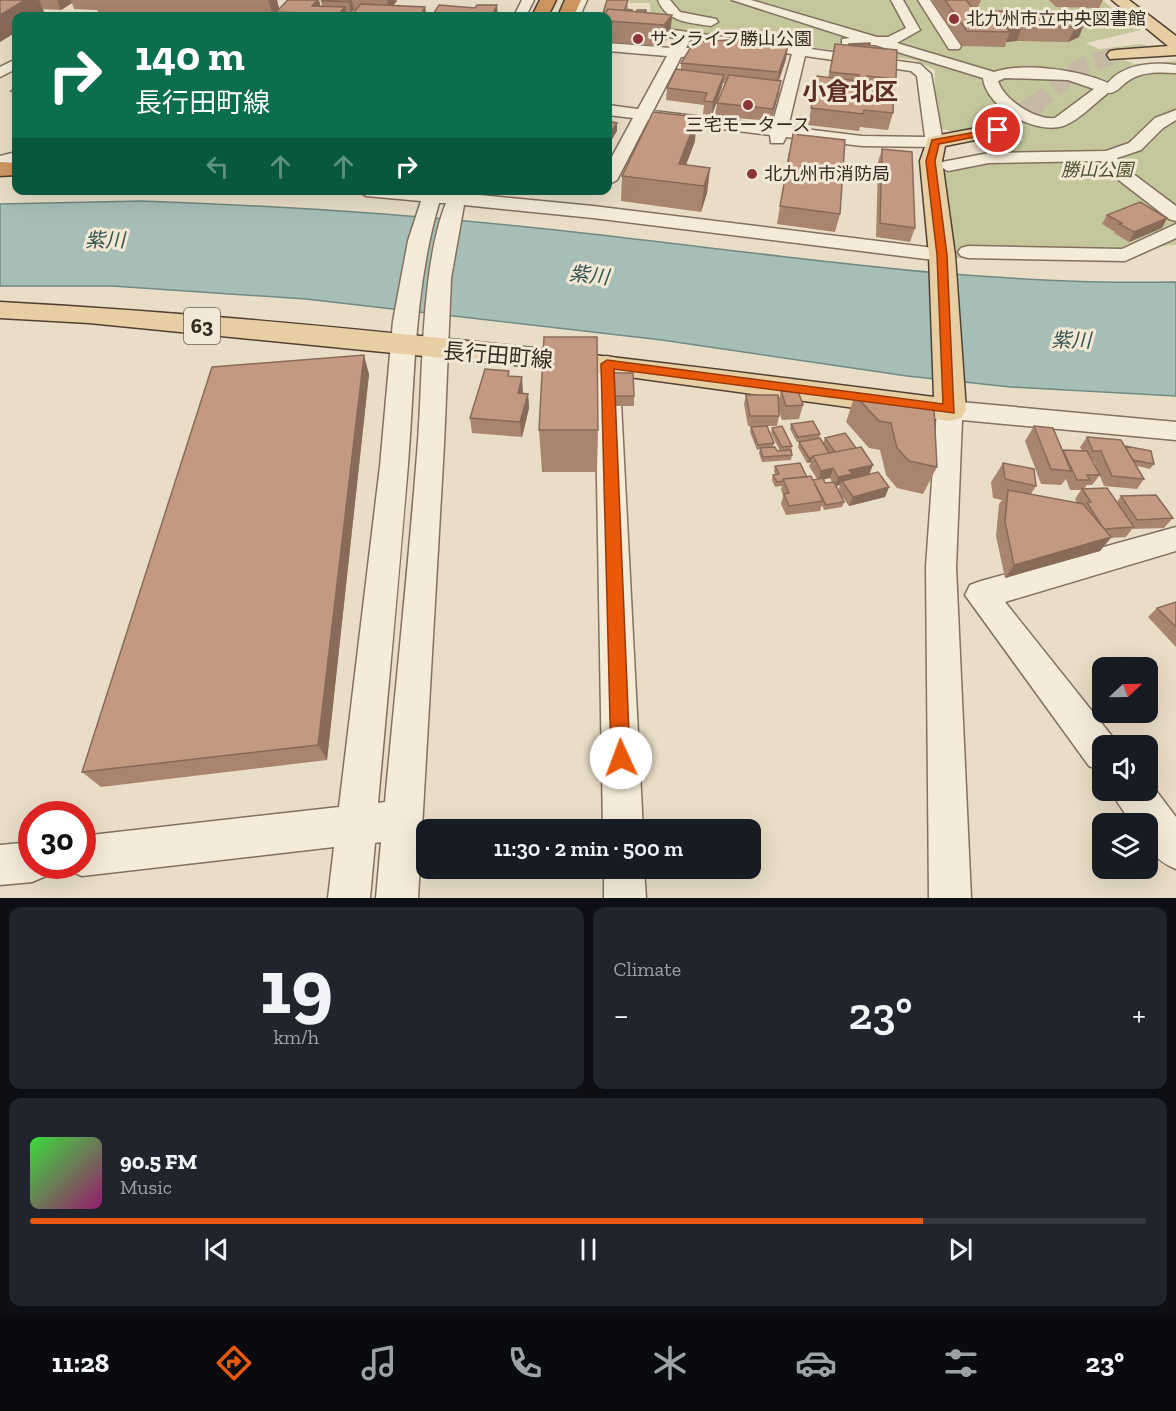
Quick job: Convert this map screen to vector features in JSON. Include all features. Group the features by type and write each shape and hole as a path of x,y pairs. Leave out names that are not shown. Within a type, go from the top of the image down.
{"main road":[{"path":"1120,0 1176,44"},
{"path":"1134,0 1176,32"},
{"path":"1176,50 1122,58 1176,56"},
{"path":"950,410 955,254 931,161 939,153 980,146 1006,134"},
{"name":"長行田町線","path":"0,310 437,336 607,364 950,410"}],"street":[{"path":"664,0 667,9 674,14 694,20 729,23"},
{"path":"738,0 994,77"},
{"path":"612,47 676,53 774,47 802,42 882,42 906,36 913,30 897,0"},
{"path":"924,0 954,46"},
{"path":"612,25 774,47"},
{"path":"612,173 686,34"},
{"path":"778,135 802,42"},
{"path":"802,42 920,69 924,74 939,153"},
{"path":"1054,124 1113,90 1121,78 1149,68 1176,69"},
{"path":"1073,135 1054,124 1036,120 1008,104 994,93 989,84 994,77 1032,69 1081,78 1113,90"},
{"path":"612,111 642,118 778,135 875,151 939,153 989,158 1099,154 1133,148 1143,140 1157,122 1176,115"},
{"path":"612,118 642,118"},
{"path":"1099,154 1176,215"},
{"path":"407,195 593,212 955,254 1125,255 1176,230"},
{"path":"593,212 601,195"},
{"path":"349,898 358,824 409,279 431,198"},
{"path":"397,898 440,278 457,200"},
{"path":"607,364 623,819"},
{"path":"950,898 941,567 950,410 1176,431"},
{"path":"981,595 1176,539"},
{"path":"941,567 981,595 1092,740"},
{"path":"1139,801 1176,849"},
{"path":"96,854 403,820"},
{"path":"0,866 18,864"},
{"path":"624,879 625,898"}],"green space":[{"name":"勝山公園","path":"630,0 1102,0 1141,30 1086,43 1099,49 1141,44 1153,48 1110,54 1134,64 1176,61 1176,245 957,258 941,161 991,151 1023,140 988,124 964,134 935,127 935,70 915,60 651,27 650,3 629,3"}],"water":[{"name":"紫川","path":"141,201 418,217 953,274 1102,282 1176,282 1176,396 1011,387 907,376 662,340 306,299 112,286 0,286 0,204"}],"building":[{"path":"0,0 25,0 0,15"},
{"path":"288,0 317,0 312,6 345,7 341,12 276,12"},
{"path":"351,0 349,2 321,1"},
{"path":"607,0 628,0 625,9 632,10 608,9 603,12"},
{"path":"945,0 966,0 980,17 992,11 1058,13 1074,15 1085,22 1075,27 1007,28 1010,32 967,31"},
{"path":"361,4 425,7 422,12 354,12"},
{"path":"439,5 475,8 477,5 497,5 494,12 435,12"},
{"path":"608,9 672,15 664,25 612,21 612,12 606,12"},
{"path":"747,39 789,43 779,72 681,63 694,42"},
{"path":"835,44 897,50 896,79 867,76 866,81 894,84 893,113 864,110 863,114 811,108 817,76 858,81 859,75 830,72"},
{"path":"676,69 724,75 713,102 704,101 707,93 667,88"},
{"path":"729,75 781,81 773,109 717,103"},
{"path":"653,112 697,117 679,164 710,168 704,186 622,176"},
{"path":"793,134 845,140 840,214 780,206"},
{"path":"882,149 912,152 915,228 880,223"},
{"path":"1140,202 1167,218 1134,232 1107,215"},
{"path":"544,337 597,337 598,430 539,430"},
{"path":"364,355 318,745 82,772 212,367"},
{"path":"485,369 509,371 508,376 522,377 518,393 528,394 520,422 470,418"},
{"path":"613,373 633,373 634,396 614,396"},
{"path":"781,391 798,391 803,405 786,406"},
{"path":"746,395 778,395 779,416 750,416"},
{"path":"855,395 934,409 937,467 909,461 897,448 891,423 879,421"},
{"path":"813,421 820,434 798,437 791,424"},
{"path":"767,426 774,443 758,445 751,427"},
{"path":"782,426 792,446 782,447 772,428"},
{"path":"1034,426 1053,428 1071,471 1051,469"},
{"path":"845,433 856,448 835,452 825,438"},
{"path":"1087,437 1121,440 1144,479 1112,476 1101,451 1093,451"},
{"path":"820,438 829,453 809,458 799,442"},
{"path":"1125,446 1151,451 1154,464 1133,460"},
{"path":"775,447 777,451 791,450 792,455 763,457 760,448"},
{"path":"861,447 873,465 849,470 852,474 838,477 833,468 821,471 813,456"},
{"path":"1063,450 1087,451 1100,475 1087,475 1090,480 1077,480"},
{"path":"800,463 807,477 783,479 784,481 777,482 773,475 779,474 775,466"},
{"path":"1003,463 1034,469 1036,486 1005,479"},
{"path":"878,472 889,487 853,497 842,481"},
{"path":"811,476 823,501 789,506 784,494 789,493 783,479"},
{"path":"823,478 825,483 834,482 844,502 826,505 813,480"},
{"path":"1107,488 1134,527 1104,529 1087,503 1091,502 1082,489"},
{"path":"1008,490 1083,504 1111,537 1014,565 1005,522"},
{"path":"1156,495 1173,518 1137,520 1121,496"},
{"path":"1176,602 1176,627 1157,608"}],"tunnel":[{"path":"1035,105 1078,68 1116,55"},
{"path":"998,130 1015,121 1037,103"}],"place":[{"name":"北九州市立中央図書館","path":"954,19"},
{"name":"サンライフ勝山公園","path":"638,39"},
{"name":"三宅モータース","path":"748,105"},
{"name":"北九州市消防局","path":"752,174"}],"district":[{"name":"小倉北区","path":"850,92"}],"route":[{"path":"621,758 607,364 950,410 942,255 931,161 935,152 935,142 998,130"}]}
